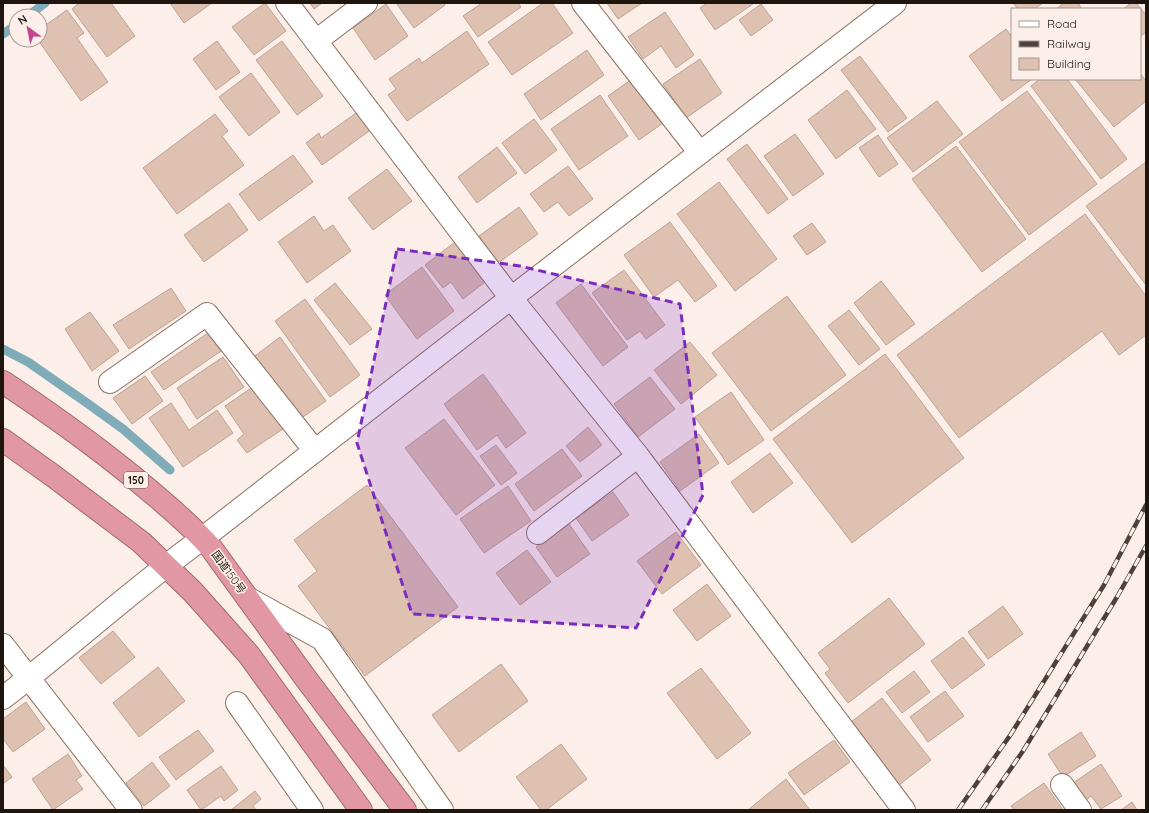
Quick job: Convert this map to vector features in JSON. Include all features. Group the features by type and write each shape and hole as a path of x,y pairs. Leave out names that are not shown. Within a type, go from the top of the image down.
{"highway":[{"name":"国道150号","path":"3,382 113,460 202,538 212,549 304,676 405,810"},
{"path":"3,440 141,542 193,592 249,655 361,810"}],"street":[{"path":"287,3 511,298 638,456 904,810"},
{"path":"316,41 366,3"},
{"path":"583,3 700,153"},
{"path":"3,698 165,565 895,3"},
{"path":"110,382 207,314 315,451"},
{"path":"538,533 638,456"},
{"path":"249,599 322,639 442,810"},
{"path":"3,645 131,810"},
{"path":"237,703 312,810"},
{"path":"1062,785 1080,810"}],"highlighted area":[{"path":"397,249 520,266 680,304 703,495 636,628 412,614 357,443"}],"building":[{"path":"79,3 111,3 135,36 107,57 72,9"},
{"path":"170,3 212,3 184,23"},
{"path":"265,3 286,31 254,55 232,27"},
{"path":"310,3 322,3 314,9"},
{"path":"396,3 444,3 445,5 414,28"},
{"path":"482,3 518,3 521,7 478,37 463,16"},
{"path":"543,3 552,3 573,33 512,75 488,42"},
{"path":"607,3 642,3 618,19"},
{"path":"707,3 753,4 715,30 700,8"},
{"path":"1013,3 1043,3 1036,8 1017,8"},
{"path":"1064,3 1078,3 1081,8 1057,8"},
{"path":"1131,3 1136,3 1140,8 1124,8"},
{"path":"386,4 408,36 375,60 353,28"},
{"path":"761,4 773,20 751,36 739,20"},
{"path":"1141,9 1146,15 1146,32 1141,36"},
{"path":"67,10 84,33 77,38 108,82 81,101 44,48 48,48 48,23"},
{"path":"665,12 694,55 676,68 661,46 643,59 628,37"},
{"path":"1006,29 1011,36 1011,80 1031,80 1002,101 969,56"},
{"path":"467,31 489,64 407,121 388,95 396,89 389,79 419,58 422,63"},
{"path":"217,41 240,72 216,90 193,59"},
{"path":"282,41 323,96 297,115 256,60"},
{"path":"587,50 604,75 541,120 524,94"},
{"path":"860,56 907,118 888,132 841,70"},
{"path":"700,59 722,93 686,118 663,84"},
{"path":"251,73 280,112 249,136 219,97"},
{"path":"1141,74 1146,81 1146,101 1114,127 1076,80 1141,80"},
{"path":"632,79 663,123 639,140 608,96"},
{"path":"1039,80 1068,80 1127,159 1101,179 1031,86"},
{"path":"847,90 876,129 836,159 808,120"},
{"path":"1027,91 1097,184 1029,235 959,142"},
{"path":"600,95 628,136 579,170 551,129"},
{"path":"937,101 963,134 913,172 887,138"},
{"path":"359,111 372,129 322,165 306,143 319,133 321,138"},
{"path":"215,114 228,131 222,136 244,165 177,214 143,168"},
{"path":"534,119 557,150 525,174 502,143"},
{"path":"795,134 824,174 793,196 764,156"},
{"path":"878,135 898,164 879,177 859,148"},
{"path":"747,144 788,199 768,214 727,159"},
{"path":"956,146 1026,239 982,272 912,179"},
{"path":"497,147 517,173 477,203 458,177"},
{"path":"293,155 313,182 259,221 239,194"},
{"path":"1146,162 1146,285 1086,206"},
{"path":"568,166 593,199 569,216 558,202 544,212 530,194"},
{"path":"387,169 412,201 373,230 348,198"},
{"path":"719,182 777,259 735,291 677,214"},
{"path":"229,203 248,230 204,262 184,235"},
{"path":"519,207 538,234 498,263 479,236"},
{"path":"1085,214 1146,296 1146,335 1119,355 1102,331 959,438 897,355"},
{"path":"314,216 324,231 333,225 351,251 307,283 278,242"},
{"path":"670,222 717,286 695,302 678,280 654,297 624,255"},
{"path":"812,223 826,242 807,255 793,236"},
{"path":"459,239 489,279 463,299 451,282 443,288 425,265"},
{"path":"422,267 454,311 417,339 385,295"},
{"path":"624,270 665,325 646,339 640,331 627,340 592,293"},
{"path":"881,281 915,324 886,345 854,303"},
{"path":"335,283 372,329 350,345 314,300"},
{"path":"581,284 628,347 603,366 556,303"},
{"path":"171,288 186,311 129,349 113,325"},
{"path":"787,296 846,375 771,431 712,353"},
{"path":"305,299 360,375 330,397 275,321"},
{"path":"849,310 880,349 859,365 828,326"},
{"path":"90,312 119,351 92,371 65,329"},
{"path":"208,333 221,351 164,390 151,372"},
{"path":"280,337 326,401 300,419 255,356"},
{"path":"690,342 717,375 681,404 654,370"},
{"path":"885,354 964,458 852,543 773,439"},
{"path":"223,357 244,387 197,419 177,388"},
{"path":"483,374 526,433 506,448 497,435 477,450 444,404"},
{"path":"145,376 163,401 132,424 113,398"},
{"path":"650,377 675,409 638,437 614,404"},
{"path":"254,386 283,429 247,453 237,440 244,434 225,406"},
{"path":"731,392 764,440 728,465 695,417"},
{"path":"171,403 189,430 217,410 233,433 183,467 149,418"},
{"path":"444,419 495,485 456,515 405,448"},
{"path":"588,427 602,445 580,462 566,446"},
{"path":"699,434 719,463 680,491 660,462"},
{"path":"496,445 517,473 501,485 480,456"},
{"path":"562,449 582,476 534,511 515,484"},
{"path":"770,453 793,483 753,513 731,482"},
{"path":"367,485 458,607 365,676 298,586 317,571 294,540"},
{"path":"508,486 531,521 484,553 460,519"},
{"path":"613,492 629,515 592,541 576,518"},
{"path":"569,524 590,554 557,577 536,547"},
{"path":"676,532 701,565 662,594 637,561"},
{"path":"527,550 551,582 520,605 496,573"},
{"path":"707,584 731,616 697,641 673,610"},
{"path":"889,598 925,644 848,703 825,673 830,669 818,653"},
{"path":"1003,606 1023,634 988,659 968,632"},
{"path":"113,631 135,657 101,684 79,658"},
{"path":"963,637 985,665 952,689 931,661"},
{"path":"501,664 528,701 459,752 432,715"},
{"path":"158,667 185,701 139,737 113,703"},
{"path":"701,668 751,733 717,759 667,693"},
{"path":"914,671 930,692 902,713 886,692"},
{"path":"945,691 964,716 928,742 910,717"},
{"path":"882,698 931,760 899,785 850,723"},
{"path":"26,702 45,729 13,752 3,739 3,719"},
{"path":"198,730 214,751 176,780 159,757"},
{"path":"1081,732 1096,756 1063,777 1048,754"},
{"path":"834,740 850,762 804,795 788,773"},
{"path":"561,744 587,779 546,810 541,810 516,777"},
{"path":"68,754 82,776 76,780 83,789 53,810 32,779"},
{"path":"152,762 170,786 144,806 126,783"},
{"path":"1101,764 1122,796 1101,809 1091,796 1085,801 1073,783"},
{"path":"3,765 12,777 3,784"},
{"path":"221,766 238,790 224,801 221,796 201,810 187,790"},
{"path":"786,779 810,810 748,810"},
{"path":"1044,783 1063,810 1014,810 1011,806"},
{"path":"255,791 261,799 253,806 256,810 231,810"},
{"path":"1132,802 1137,810 1121,810"}],"waterway":[{"path":"38,8 45,3"},
{"path":"3,34 8,31"},
{"path":"3,349 28,362 123,429 170,470"}],"railway":[{"path":"958,810 1011,734 1104,585 1146,505"},
{"path":"982,810 1023,751 1117,597 1146,546"}]}
